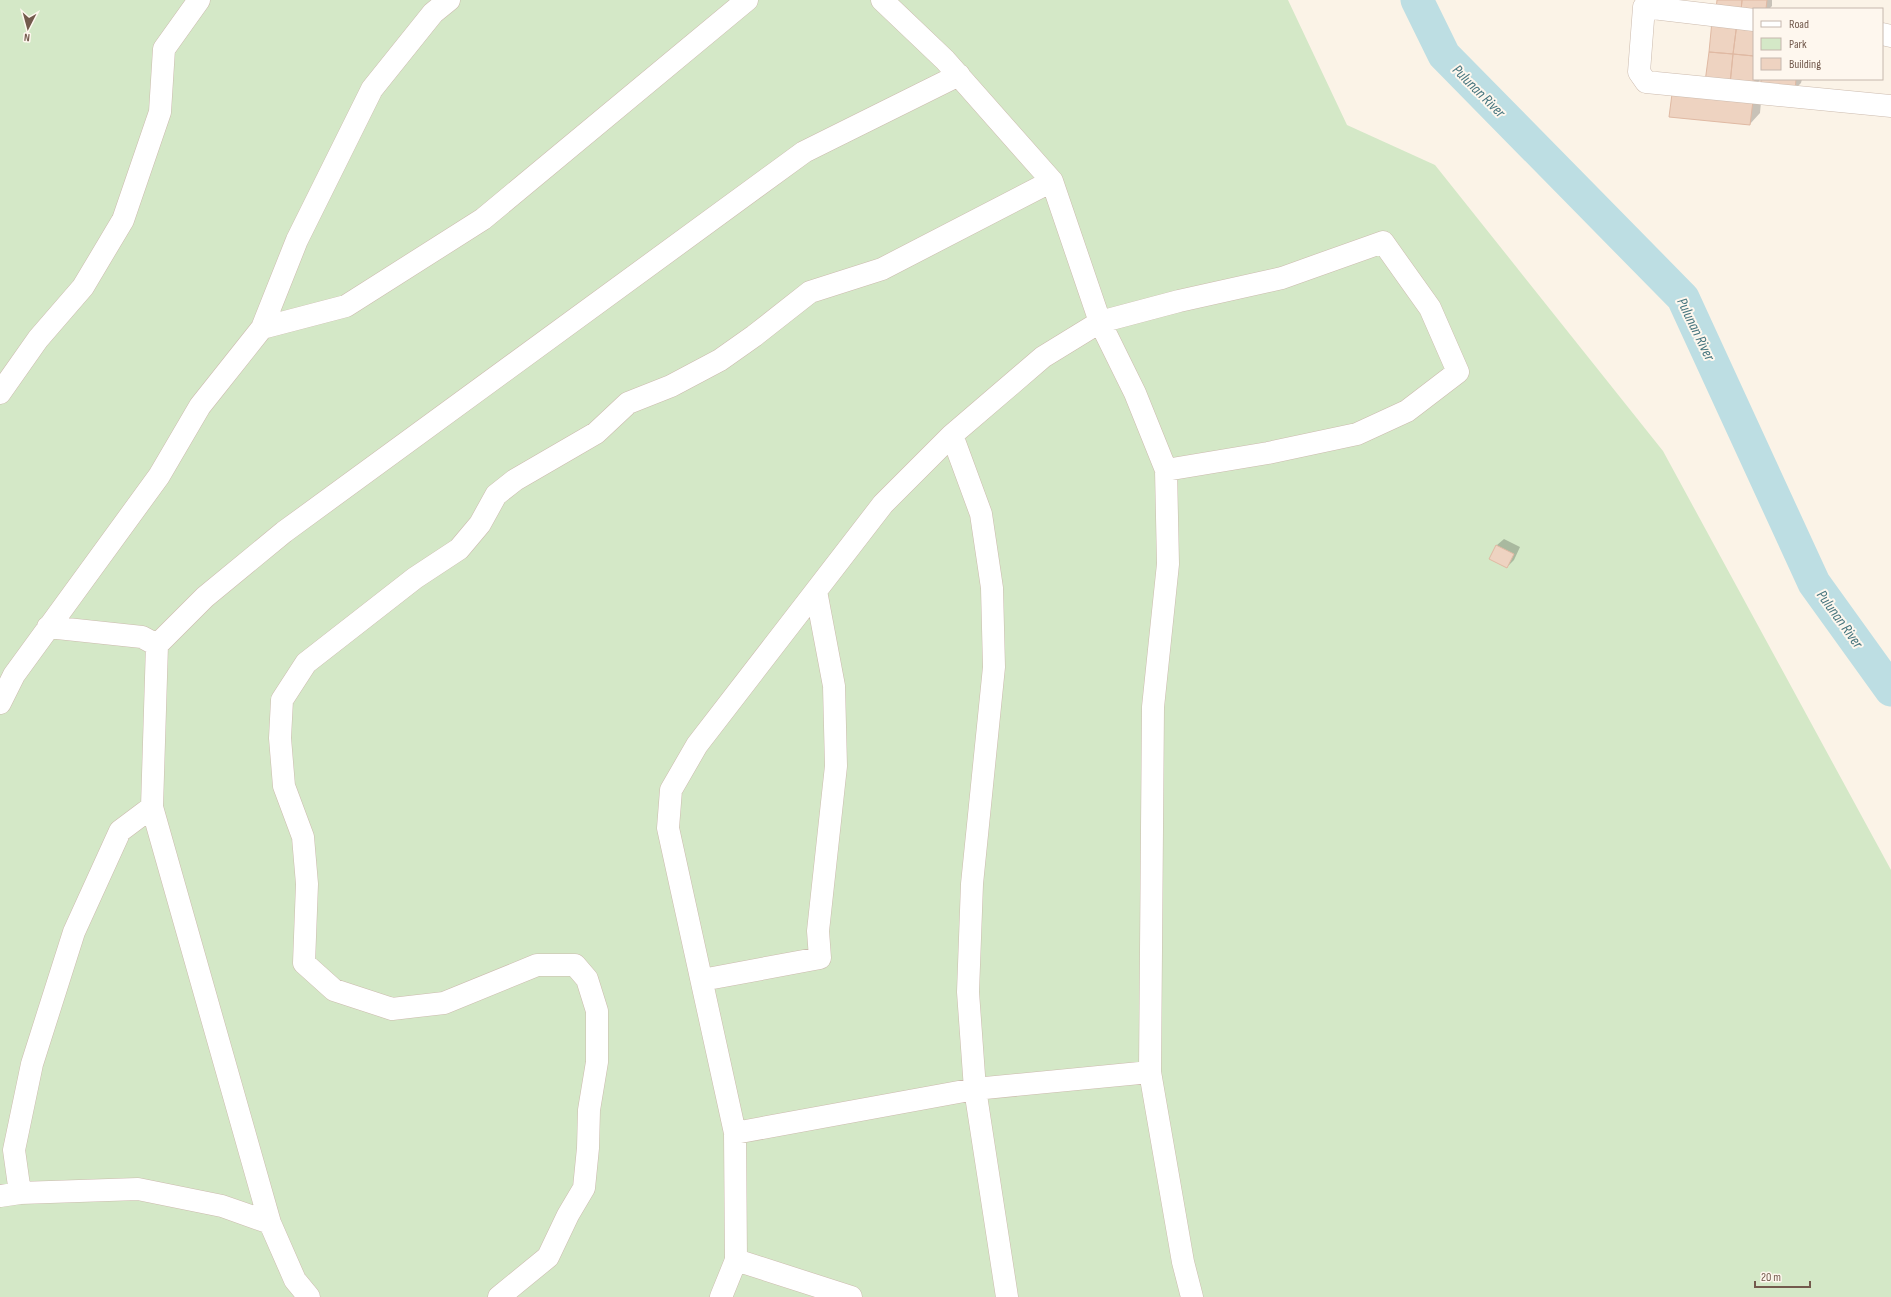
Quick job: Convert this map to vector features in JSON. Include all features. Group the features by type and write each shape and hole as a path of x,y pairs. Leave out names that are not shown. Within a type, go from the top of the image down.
{"street":[{"path":"0,393 38,339 83,287 123,220 160,112 164,49 199,0"},
{"path":"0,704 7,671 48,627 159,476 200,406 262,328 297,240 372,89 433,13 449,0"},
{"path":"262,328 346,306 482,219 747,0"},
{"path":"882,0 960,75 1052,181 1100,322 1135,393 1166,470 1168,564 1153,707 1150,1072 1183,1262 1192,1297"},
{"path":"1753,20 1644,7 1639,72 1646,82 1891,106"},
{"path":"309,1297 295,1280 270,1224 152,807 157,645 205,597 284,532 804,152 960,75"},
{"path":"499,1297 548,1257 568,1215 584,1188 588,1148 588,1110 597,1062 597,1011 587,979 575,965 537,965 444,1003 392,1009 334,990 304,963 307,884 303,837 284,786 280,738 282,700 306,663 415,578 459,549 480,524 496,496 515,480 596,433 628,403 671,386 720,360 754,336 810,292 882,269 1052,181"},
{"path":"721,1297 736,1260 735,1133 668,828 671,790 697,745 883,504 952,435 1043,357 1100,322 1179,301 1282,278 1383,242 1430,308 1458,372 1407,411 1357,434 1268,453 1166,470"},
{"path":"952,435 981,514 992,588 994,667 972,884 968,992 975,1089 1007,1297"},
{"path":"702,980 820,958 818,931 836,766 834,686 816,591"},
{"path":"48,627 142,637 157,645"},
{"path":"152,807 120,831 74,932 32,1064 14,1150 10,1195 138,1189 222,1206 270,1224"},
{"path":"735,1133 975,1089 1150,1072"},
{"path":"736,1260 852,1297"}],"green space":[{"path":"0,0 1288,0 1347,125 1435,165 1663,451 1891,870 1891,1297 0,1297"}],"building":[{"path":"1717,0 1742,0 1741,11 1716,9"},
{"path":"1742,0 1767,0 1766,8 1753,8 1753,10 1741,11"},
{"path":"1712,21 1737,23 1733,54 1709,52"},
{"path":"1737,23 1753,25 1753,56 1733,54"},
{"path":"1709,52 1733,54 1730,84 1705,82"},
{"path":"1733,54 1753,56 1753,80 1755,80 1755,87 1730,84"},
{"path":"1761,80 1796,80 1795,91 1761,88"},
{"path":"1672,94 1753,101 1750,125 1669,117"},
{"path":"1496,545 1514,554 1507,568 1489,559"}],"waterway":[{"name":"Pulunan River","path":"1417,0 1444,55 1683,298 1814,583 1891,690"}]}
